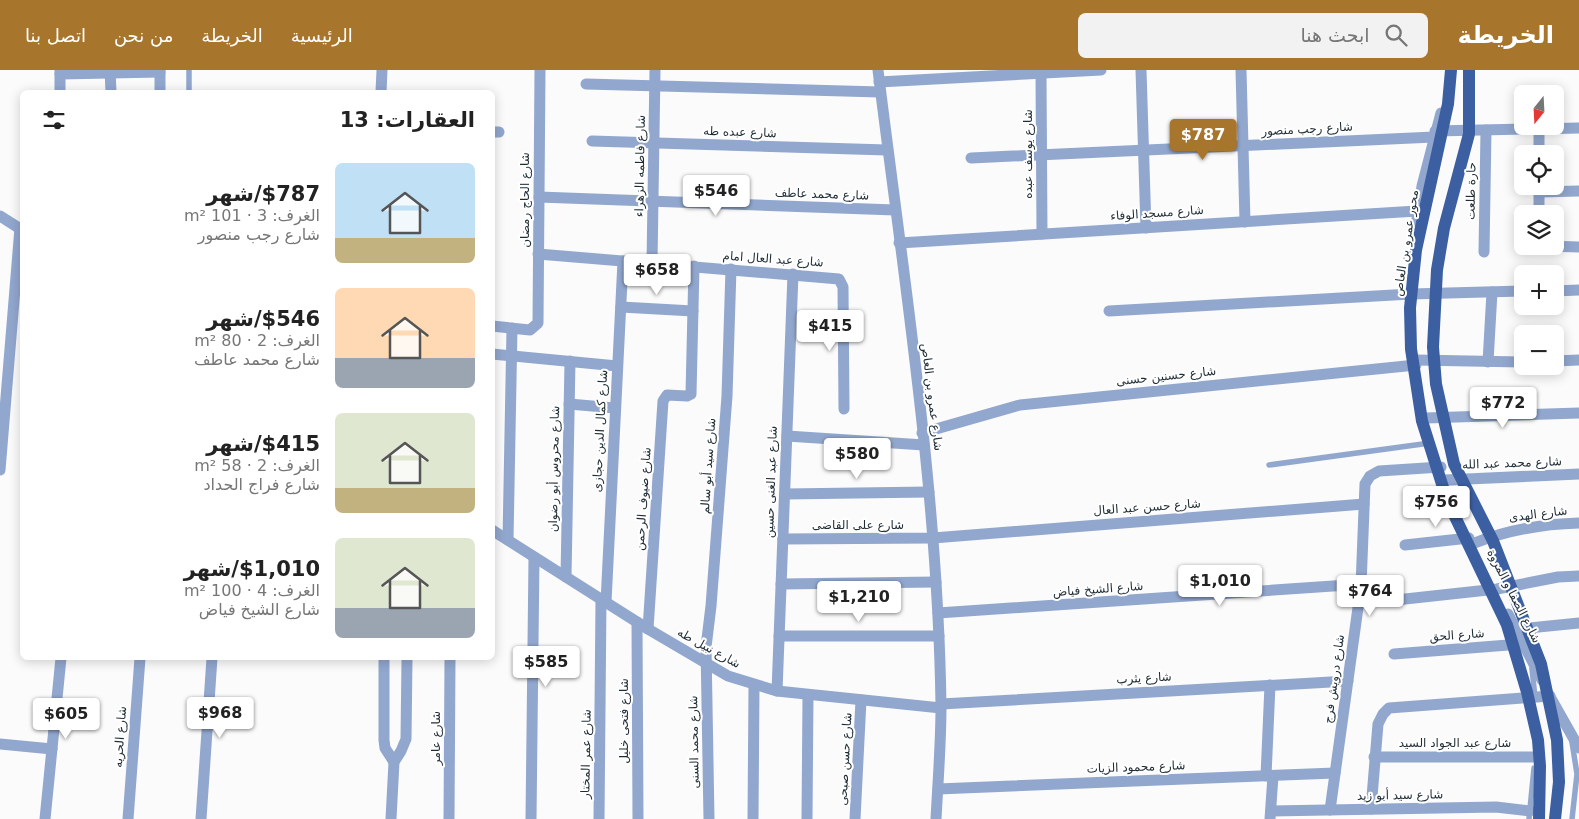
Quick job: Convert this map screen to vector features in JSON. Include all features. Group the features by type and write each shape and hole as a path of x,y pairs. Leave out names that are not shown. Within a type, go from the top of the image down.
{"main road":[{"name":"محور عمرو بن العاص","path":"1451,70 1448,104 1416,250 1410,308 1410,349 1422,421 1446,500 1506,625 1527,692 1539,757 1533,816"},
{"path":"1469,70 1469,134 1444,228 1437,270 1433,347 1436,384 1454,464 1493,541 1540,664 1557,740 1558,782 1555,819"}],"street":[{"path":"381,90 382,70"},
{"name":"شارع الحاج رمضان","path":"512,328 533,329 538,323 540,70"},
{"name":"شارع فاطمه الزهراء","path":"652,263 655,70"},
{"path":"586,84 655,86 879,81 958,74 1101,70"},
{"path":"1141,70 1146,228"},
{"path":"1241,70 1245,222"},
{"name":"شارع الصفا و المروة","path":"1458,70 1434,134 1417,211 1412,294 1416,363 1426,418 1445,480 1471,541 1497,589 1515,629 1578,744"},
{"path":"60,90 60,72 160,71 160,90"},
{"path":"110,72 111,90"},
{"name":"شارع يوسف عبده","path":"1041,73 1042,234"},
{"name":"شارع عمرو بن العاص","path":"879,81 924,445 933,538 941,706 936,819"},
{"name":"شارع رجب منصور","path":"1564,128 1579,128"},
{"name":"شارع رجب منصور","path":"971,158 1243,146 1514,129"},
{"name":"حارة طلعت","path":"1484,252 1486,130"},
{"name":"شارع عبده طه","path":"592,141 888,150"},
{"path":"1564,190 1579,191"},
{"name":"شارع محمد عاطف","path":"539,197 895,210"},
{"name":"شارع مسجد الوفاء","path":"899,243 1417,211"},
{"path":"0,216 20,228"},
{"path":"0,470 20,240"},
{"path":"1564,247 1579,247"},
{"name":"شارع عبد العال امام","path":"538,254 839,279 842,282 843,294 844,409"},
{"name":"شارع كمال الدين حجازى","path":"603,601 623,261"},
{"path":"621,308 693,311 694,266"},
{"name":"شارع سيد أبو سالم","path":"706,664 727,396 731,269"},
{"name":"شارع عبد الغنى حسين","path":"777,691 793,274"},
{"path":"1564,291 1579,290"},
{"path":"1109,311 1412,294 1514,291"},
{"path":"1488,362 1492,292"},
{"name":"شارع ضيوف الرحمن","path":"648,629 663,401 667,395 689,395 693,311"},
{"path":"495,326 512,328 508,540"},
{"path":"495,354 617,366"},
{"path":"1564,361 1579,360"},
{"name":"شارع محروس أبو رضوان","path":"566,577 570,361"},
{"name":"شارع حسنين حسنى","path":"922,432 1020,404 1416,363 1514,362"},
{"path":"569,404 615,408"},
{"path":"1426,418 1579,413"},
{"path":"787,436 924,445"},
{"name":"شارع درويش فرج","path":"1330,810 1361,586 1365,484 1374,473 1441,467"},
{"name":"شارع محمد عبد الله","path":"1445,480 1579,474"},
{"path":"785,494 929,492"},
{"name":"شارع حسن عبد العال","path":"933,538 1364,504"},
{"name":"شارع الهدى","path":"1405,545 1471,541 1519,528 1579,523"},
{"name":"شارع نبيل طه","path":"495,532 648,629 722,673 777,691 941,706"},
{"name":"شارع على القاضى","path":"783,539 933,538"},
{"path":"531,819 534,557"},
{"path":"1361,586 1383,597 1396,600 1497,589 1558,577 1579,576"},
{"path":"781,584 936,582"},
{"name":"شارع الشيخ فياض","path":"938,613 1361,586"},
{"name":"شارع عمر المختار","path":"599,819 603,601"},
{"name":"شارع فتحى خليل","path":"637,622 638,819"},
{"path":"1515,629 1579,623"},
{"path":"779,636 939,636"},
{"name":"شارع الحق","path":"1394,654 1523,644"},
{"path":"45,819 61,660"},
{"name":"شارع الحريه","path":"128,819 140,660"},
{"path":"201,819 212,660"},
{"path":"384,660 384,740 385,748 394,762"},
{"path":"391,819 394,762 401,752 406,739 407,660"},
{"name":"شارع عامر","path":"449,819 450,660"},
{"name":"شارع محمد السنى","path":"706,664 709,819"},
{"name":"شارع يثرب","path":"941,706 1348,681"},
{"path":"752,819 754,685"},
{"path":"1270,685 1271,815"},
{"path":"807,819 808,695"},
{"path":"1371,809 1378,724 1383,714 1389,708 1550,696"},
{"name":"شارع حسن صبحى","path":"855,819 861,700"},
{"path":"0,744 52,749"},
{"name":"شارع عبد الجواد السيد","path":"1374,757 1535,757"},
{"name":"شارع محمود الزيات","path":"938,789 1335,773"},
{"name":"شارع سيد أبو زيد","path":"1271,815 1371,809 1386,814 1420,814 1496,807 1533,816"}],"lane":[{"path":"189,70 190,90"},
{"path":"1269,465 1433,443"},
{"path":"1531,659 1538,719 1533,816"},
{"path":"1570,732 1577,774 1572,819"}]}
